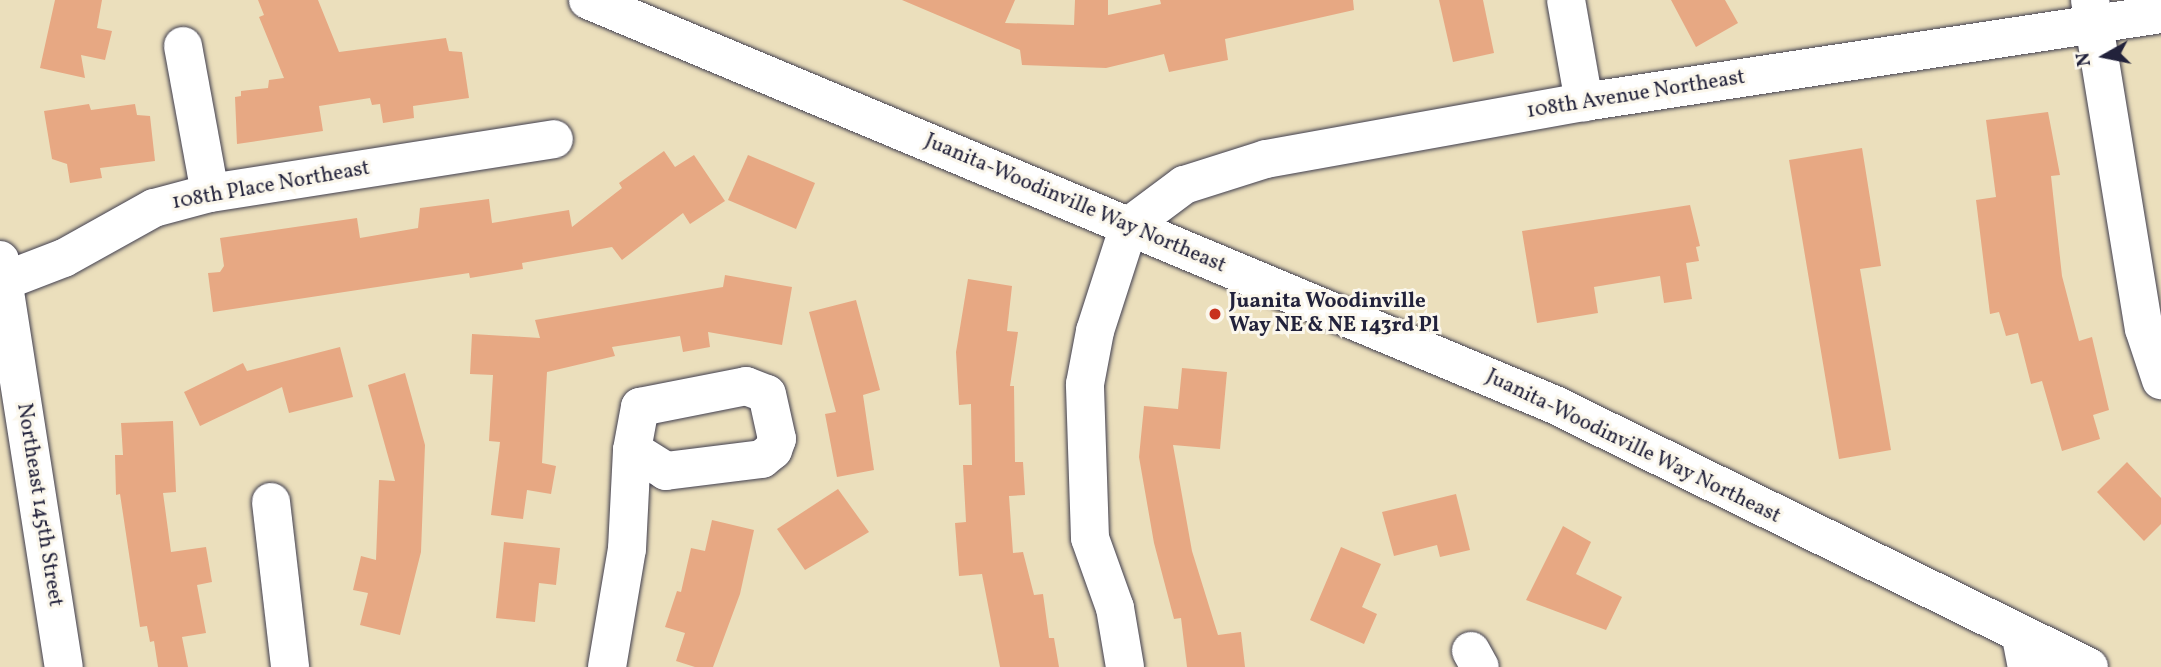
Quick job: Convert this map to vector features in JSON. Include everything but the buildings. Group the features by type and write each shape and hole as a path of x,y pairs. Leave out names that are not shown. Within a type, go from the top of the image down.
{"street":[{"name":"Juanita-Woodinville Way Northeast","path":"588,0 1553,404 2024,652 2089,667"},
{"path":"1566,0 1584,102"},
{"name":"108th Avenue Northeast","path":"1129,226 1184,185 1266,159 2090,12 2161,14"},
{"path":"2090,12 2144,329 2161,380"},
{"path":"183,46 210,194"},
{"name":"108th Place Northeast","path":"2,271 64,258 154,208 210,194 554,139"},
{"path":"1125,667 1115,608 1090,538 1085,384 1095,331 1129,226"},
{"name":"Northeast 145th Street","path":"2,271 64,667"},
{"path":"607,667 627,549 632,450"},
{"path":"271,502 290,667"}],"place":[{"name":"Juanita Woodinville Way NE & NE 143rd Pl","path":"1215,314"}]}
